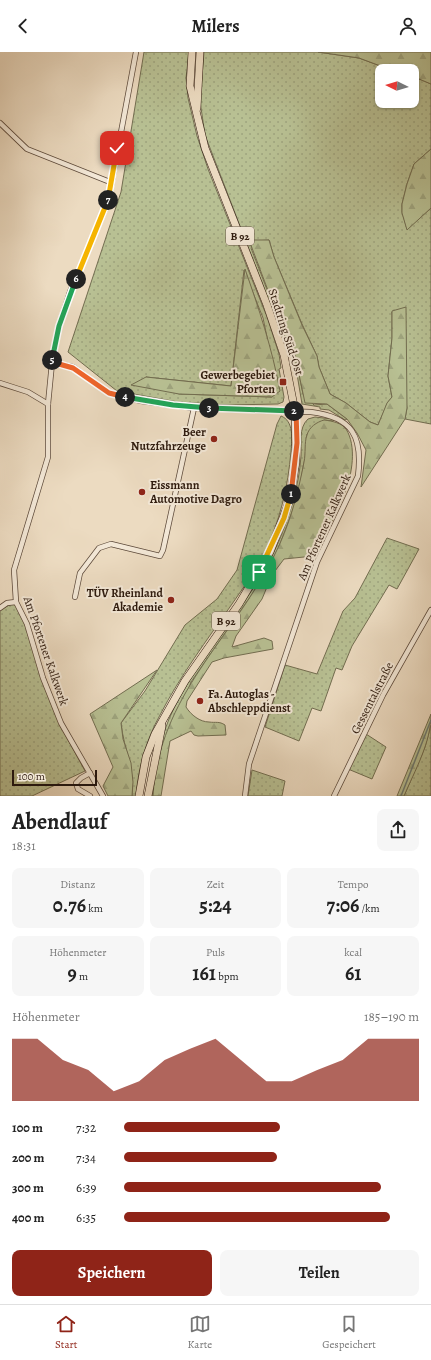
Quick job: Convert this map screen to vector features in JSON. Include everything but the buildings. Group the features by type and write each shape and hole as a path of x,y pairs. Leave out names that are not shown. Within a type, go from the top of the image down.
{"main road":[{"name":"Stadtring Süd-Ost","path":"139,796 149,745 184,681 239,604 270,552 284,518 293,484 297,443 296,411 291,384 278,334 212,167 200,131 190,86 192,52"},
{"name":"Stadtring Süd-Ost","path":"197,117 198,67 200,52"},
{"name":"Stadtring Süd-Ost","path":"148,796 163,721"}],"street":[{"name":"Am Pfortener Kalkwerk","path":"103,796 61,723 44,678 27,624 16,602 14,570 48,457 48,404 52,362 59,326 108,202 110,182 136,52"},
{"path":"0,123 27,149 110,182"},
{"name":"Am Pfortener Kalkwerk","path":"52,362 73,368 109,393 141,400 194,408 296,411 328,414 347,424 354,432 360,449 358,476 314,570 249,764 245,796"},
{"path":"0,383 28,392 48,404"},
{"path":"75,597 80,573 99,548 112,544 160,556 163,550 194,408"},
{"path":"0,608 7,603 16,602"},
{"name":"Gessentalstraße","path":"334,796 383,695 431,610"},
{"path":"90,773 76,783 78,790 90,796"}],"green space":[{"path":"144,52 189,52 186,78 188,98 197,136 208,169 267,317 279,354 281,368 279,369 284,397 283,402 278,404 228,405 178,402 117,391 68,352 121,192","holes":["244,270 263,318 267,337 272,397 179,394 146,377 231,386"]},
{"path":"204,52 318,52 359,58 375,64 375,108 419,108 419,79 431,84 431,149 414,164 402,204 402,212 407,229 431,208 431,424 405,419 407,408 392,312 392,338 388,376 392,397 388,402 378,425 370,422 346,403 330,394 319,367 317,356 274,257 269,240 255,241 251,248 287,341 295,355 303,394 314,405 327,404 347,419 345,420 329,410 320,409 320,407 302,404 295,362 290,348 289,349 284,340 205,135 200,101"},
{"path":"318,52 431,52 431,84 419,79 419,64 375,64 359,58"},
{"path":"431,149 431,208 407,230 402,213 402,204 407,184 414,164"},
{"path":"249,240 269,240 274,257 302,325 317,356 319,367 330,394 346,403 370,422 378,425 387,403 392,397 388,376 392,338 392,311 406,307 407,408 405,419 361,487 366,450 357,433 347,419 327,404 305,403 295,355 287,341"},
{"path":"245,269 265,329 280,391 272,397 179,394 131,385 146,377 231,386"},
{"path":"281,416 288,422 292,436 290,464 279,517 269,543 253,574 185,672 160,715 144,754 136,796 132,796 133,786 131,768 121,723 145,691 185,625 217,599 237,570 277,424"},
{"path":"315,417 332,419 334,421 324,420 307,434 305,458 297,499 278,549 264,576 191,682 154,784 153,796 151,796 158,757 169,719 194,673 254,587 279,541 287,521 296,489 300,467 301,436 303,427 308,419"},
{"path":"324,420 342,425 346,429 351,444 352,460 350,477 338,508 314,556 284,559 272,575 262,599 236,636 232,647 264,638 272,641 273,649 224,658 212,662 187,701 186,707 190,713 202,721 225,725 226,735 198,736 194,735 191,731 170,741 161,796 153,796 158,760 168,728 183,698 200,670 257,587 274,556 289,522 296,498 304,462 308,432 314,425"},
{"path":"387,538 419,549 397,589 389,585 352,646 342,670 336,668 321,711 312,708 299,741 265,727 285,665 317,674 343,611 355,598"},
{"path":"11,604 16,605 25,625 42,678 60,725 85,771 32,796 0,796 0,610"},
{"path":"157,670 121,723 123,739 131,763 133,782 132,796 108,796 103,786 113,767 90,714"},
{"path":"431,714 428,735 422,756 404,796 397,796"},
{"path":"431,725 431,796 404,796 425,747"},
{"path":"366,734 386,747 372,779 348,769"},
{"path":"252,770 285,781 282,796 248,796"}],"waterway":[{"path":"401,796 431,720"}],"place":[{"name":"Gewerbegebiet Pforten","path":"283,382"},
{"name":"Beer Nutzfahrzeuge","path":"214,439"},
{"name":"Eissmann Automotive Dagro","path":"142,492"},
{"name":"TÜV Rheinland Akademie","path":"171,600"},
{"name":"Fa. Autoglas - Abschleppdienst","path":"200,701"}],"route":[{"path":"117,148 110,182 108,202 70,292 59,326 52,362 73,368 92,383 109,393 141,400 194,408 296,411 296,462 289,502 270,552 259,572"}]}
